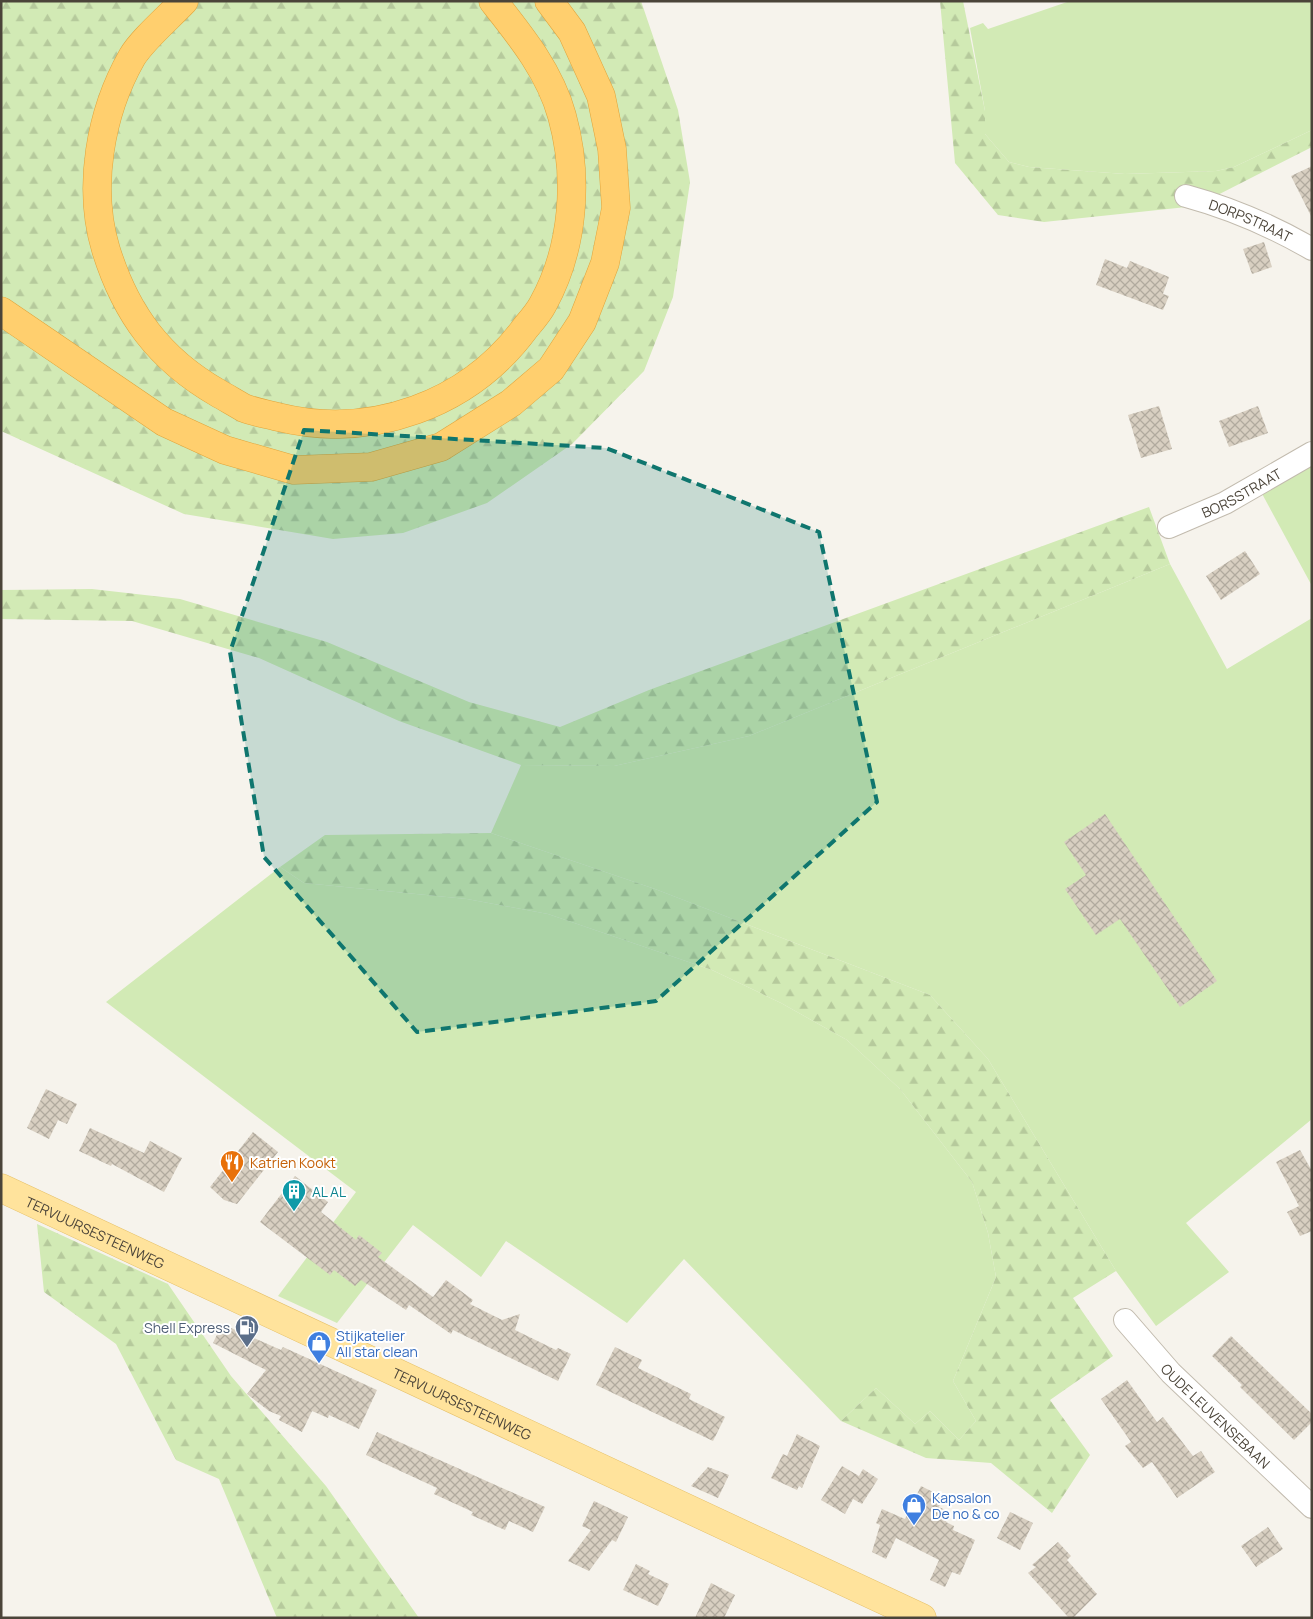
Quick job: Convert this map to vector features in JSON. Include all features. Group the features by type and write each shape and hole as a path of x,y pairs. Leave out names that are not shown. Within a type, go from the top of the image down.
{"highway":[{"path":"184,1 133,55 108,116 96,181 102,236 116,282 139,323 170,360 205,386 246,409 305,424 323,424 367,423 397,417 457,392 492,366 518,338 543,304 560,262 571,205 571,167 562,115 542,68 493,1"},
{"path":"1,311 164,422 226,450 294,470 371,467 441,448 511,403 551,369 582,322 605,264 616,208 612,149 601,96 572,32 549,1"}],"main road":[{"name":"TERVUURSESTEENWEG","path":"1,1188 922,1618"}],"street":[{"name":"DORPSTRAAT","path":"1186,196 1208,202 1276,228 1312,249"},
{"name":"BORSSTRAAT","path":"1169,527 1226,503 1312,453"},
{"name":"OUDE LEUVENSEBAAN","path":"1126,1320 1170,1373 1312,1507"}],"highlighted area":[{"path":"304,430 606,448 819,532 877,802 656,1001 417,1032 264,857 230,652"}],"green space":[{"path":"1,1 641,1 678,110 690,182 673,297 644,371 572,444 487,503 403,533 333,539 184,514 1,431"},
{"path":"940,1 963,1 985,111 985,134 1009,162 1029,167 1125,174 1216,171 1234,167 1312,130 1312,147 1196,206 1044,222 998,215 955,163"},
{"path":"1070,1 1312,1 1312,130 1234,167 1216,171 1125,174 1029,167 1009,162 985,134 985,111 970,28 983,23 988,29"},
{"path":"1312,457 1312,586 1260,490"},
{"path":"1149,507 1170,564 749,736 614,766 521,765 399,721 259,658 132,621 1,619 1,590 92,589 180,599 327,642 469,702 560,727 649,690"},
{"path":"1170,564 1227,669 1312,618 1312,1119 1186,1223 1229,1272 1156,1326 1116,1271 988,1059 930,995 655,889 491,833 521,765 614,766 749,736"},
{"path":"491,833 655,889 930,995 988,1059 1116,1271 1073,1298 1113,1356 1050,1400 1090,1455 1052,1513 991,1463 926,1458 841,1421 876,1388 915,1424 930,1411 959,1440 976,1421 953,1381 996,1277 988,1233 972,1182 900,1089 847,1040 781,1003 712,970 548,914 467,899 304,883 280,867 325,835"},
{"path":"280,867 304,883 467,899 548,914 712,970 781,1003 847,1040 900,1089 972,1182 988,1233 996,1277 953,1381 976,1421 959,1440 930,1411 915,1424 876,1388 841,1421 684,1259 627,1323 506,1241 481,1277 413,1225 337,1323 278,1296 356,1192 106,1002"},
{"path":"37,1224 168,1284 231,1376 326,1486 419,1618 277,1618 219,1479 176,1460 116,1344 44,1292"}],"building":[{"path":"1312,166 1312,218 1291,176"},
{"path":"1264,242 1272,267 1252,274 1243,249"},
{"path":"1105,259 1127,268 1130,261 1169,277 1163,294 1169,296 1163,310 1096,285"},
{"path":"1159,406 1172,449 1141,458 1128,415"},
{"path":"1258,406 1268,433 1229,447 1219,421"},
{"path":"1245,551 1260,574 1221,600 1206,576"},
{"path":"1105,814 1217,981 1180,1007 1120,919 1096,935 1065,889 1086,875 1064,842"},
{"path":"46,1089 77,1104 67,1124 58,1120 49,1139 27,1128"},
{"path":"90,1128 144,1153 150,1141 182,1158 164,1192 112,1164 111,1166 79,1151"},
{"path":"253,1132 278,1152 237,1204 224,1200 210,1187"},
{"path":"1300,1150 1312,1171 1312,1231 1300,1236 1287,1212 1299,1206 1276,1162"},
{"path":"295,1176 328,1202 321,1212 356,1240 359,1235 382,1253 378,1257 433,1297 446,1280 473,1300 470,1304 502,1320 520,1314 515,1330 556,1350 558,1348 571,1354 558,1381 453,1330 451,1334 409,1305 406,1310 361,1280 355,1286 334,1270 330,1275 260,1222"},
{"path":"222,1324 281,1350 283,1347 377,1390 359,1429 329,1415 328,1418 312,1411 302,1432 279,1420 281,1416 269,1411 247,1394 266,1370 213,1343"},
{"path":"1231,1336 1312,1414 1312,1422 1294,1440 1240,1387 1242,1385 1212,1356"},
{"path":"615,1347 642,1360 638,1368 691,1394 689,1399 725,1417 713,1441 596,1385"},
{"path":"1127,1380 1157,1422 1163,1417 1193,1456 1201,1451 1215,1472 1177,1498 1152,1462 1143,1468 1125,1446 1131,1442 1101,1399"},
{"path":"377,1432 545,1507 533,1532 509,1521 505,1530 471,1515 473,1512 434,1494 437,1488 366,1455"},
{"path":"797,1434 820,1446 802,1488 799,1486 797,1490 771,1478 783,1454 787,1456"},
{"path":"842,1466 859,1476 863,1469 878,1479 862,1504 853,1499 845,1514 821,1500"},
{"path":"708,1467 729,1475 718,1498 691,1486"},
{"path":"921,1486 943,1497 939,1507 950,1512 946,1522 954,1526 953,1530 975,1540 960,1575 952,1572 945,1587 930,1580 939,1560 896,1538 886,1559 872,1552 880,1525 876,1523 882,1509 905,1519"},
{"path":"594,1501 628,1517 616,1542 612,1540 589,1571 568,1561 591,1530 582,1526"},
{"path":"1010,1512 1033,1523 1020,1550 997,1538"},
{"path":"1268,1527 1283,1549 1256,1567 1241,1546"},
{"path":"1058,1542 1071,1556 1067,1560 1097,1594 1073,1618 1069,1618 1028,1573 1036,1567 1032,1565"},
{"path":"636,1564 650,1571 648,1574 669,1584 658,1606 623,1590"},
{"path":"711,1583 735,1595 724,1618 695,1618"}],"place":[{"name":"Katrien Kookt","path":"232,1183"},
{"name":"AL AL","path":"294,1212"},
{"name":"Shell Express","path":"247,1348"},
{"name":"Stijkatelier All star clean","path":"319,1364"},
{"name":"Kapsalon De no & co","path":"914,1526"}]}
